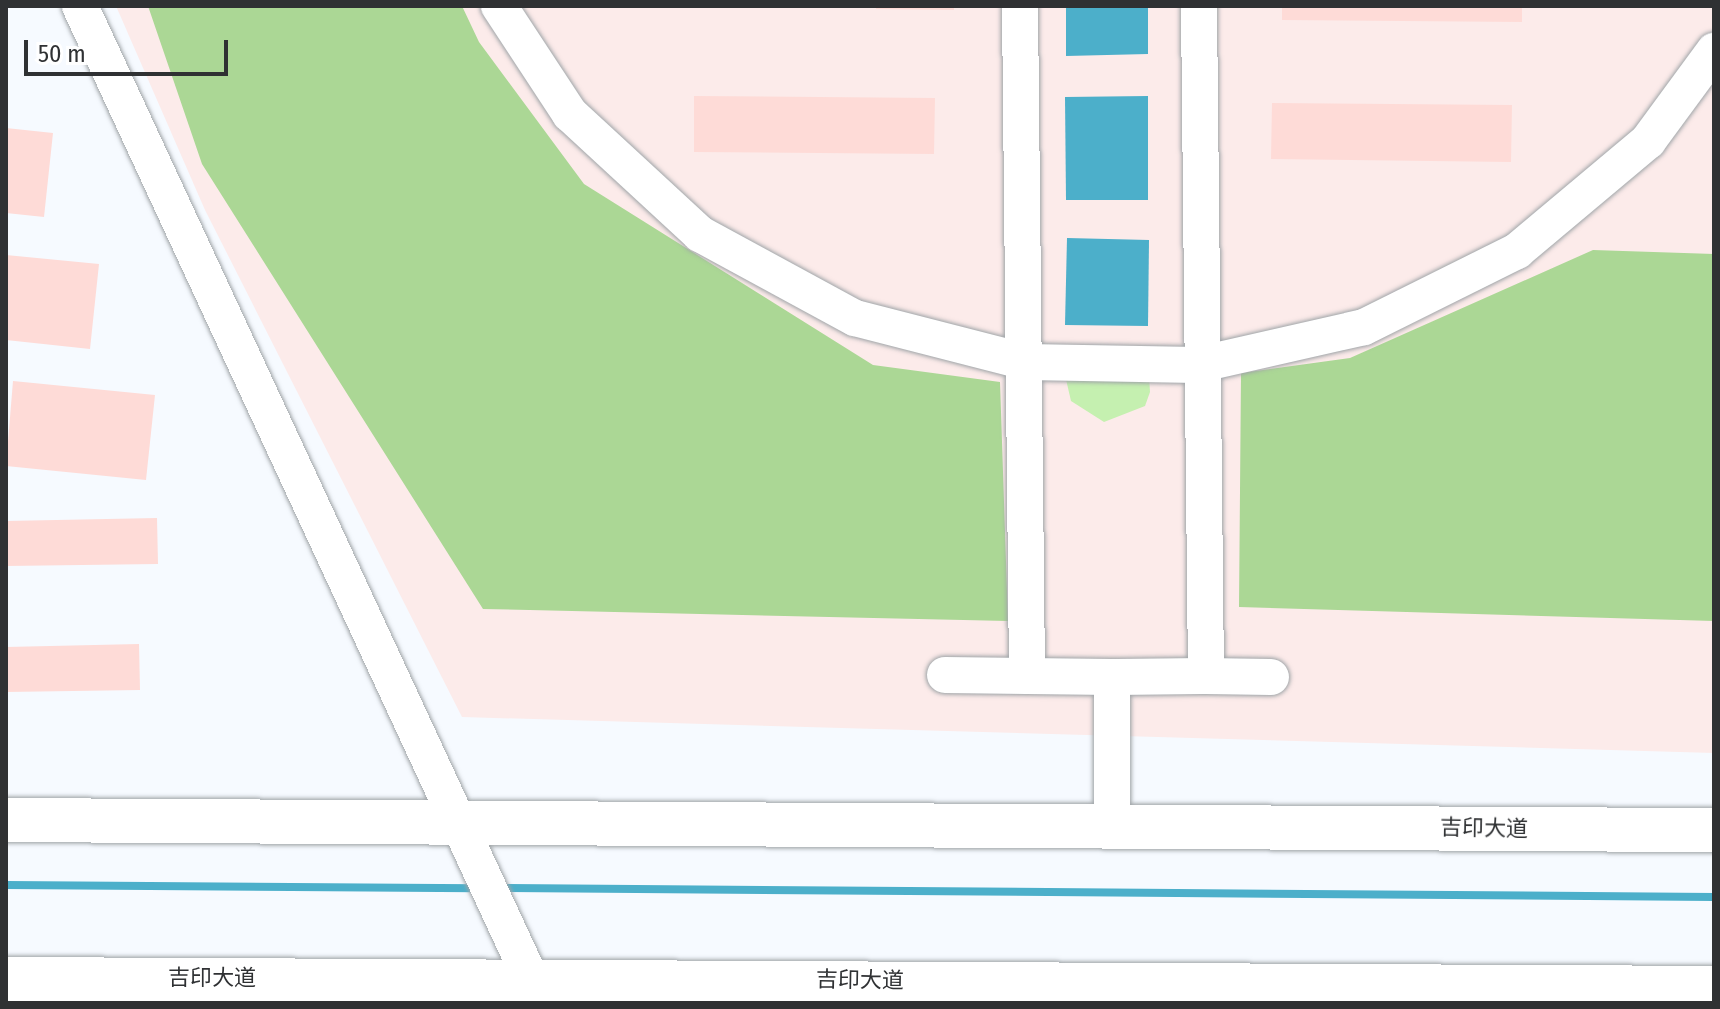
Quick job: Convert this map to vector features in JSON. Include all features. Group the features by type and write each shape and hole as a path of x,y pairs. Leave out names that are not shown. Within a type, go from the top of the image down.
{"main road":[{"name":"吉印大道","path":"6,820 460,819 1714,830"},
{"name":"吉印大道","path":"6,979 530,977 1714,988"}],"street":[{"path":"80,6 460,819 530,977"},
{"path":"499,6 570,114 700,234 855,318 1026,362 1205,363 1364,327 1517,251 1648,141 1714,51"},
{"path":"1020,6 1027,676"},
{"path":"1199,6 1206,676"},
{"path":"945,675 1271,677"},
{"path":"1112,677 1112,824"}],"shaded area":[{"path":"116,6 1714,6 1714,753 462,717 205,210"}],"green space":[{"path":"148,6 462,6 479,42 584,184 873,365 1000,382 1008,621 483,609 202,164"},
{"path":"1593,250 1714,254 1714,621 1239,607 1241,373 1350,358"},
{"path":"1065,375 1149,375 1150,392 1145,406 1104,422 1071,401"}],"water":[{"path":"1066,6 1148,6 1148,54 1066,56"},
{"path":"1148,96 1148,200 1066,200 1065,97"},
{"path":"1067,238 1149,240 1148,326 1065,325"}],"building":[{"path":"876,6 954,6 954,10 876,9"},
{"path":"1282,6 1522,6 1522,22 1282,20"},
{"path":"694,96 935,98 934,154 694,152"},
{"path":"1272,103 1512,105 1511,162 1271,159"},
{"path":"6,128 53,133 44,217 6,213"},
{"path":"6,255 99,264 90,349 6,340"},
{"path":"13,381 155,395 146,480 6,466"},
{"path":"157,518 158,564 6,566 6,521"},
{"path":"139,644 140,690 6,692 6,647"}],"waterway":[{"path":"6,885 477,888"},
{"path":"499,888 1714,897"}]}
